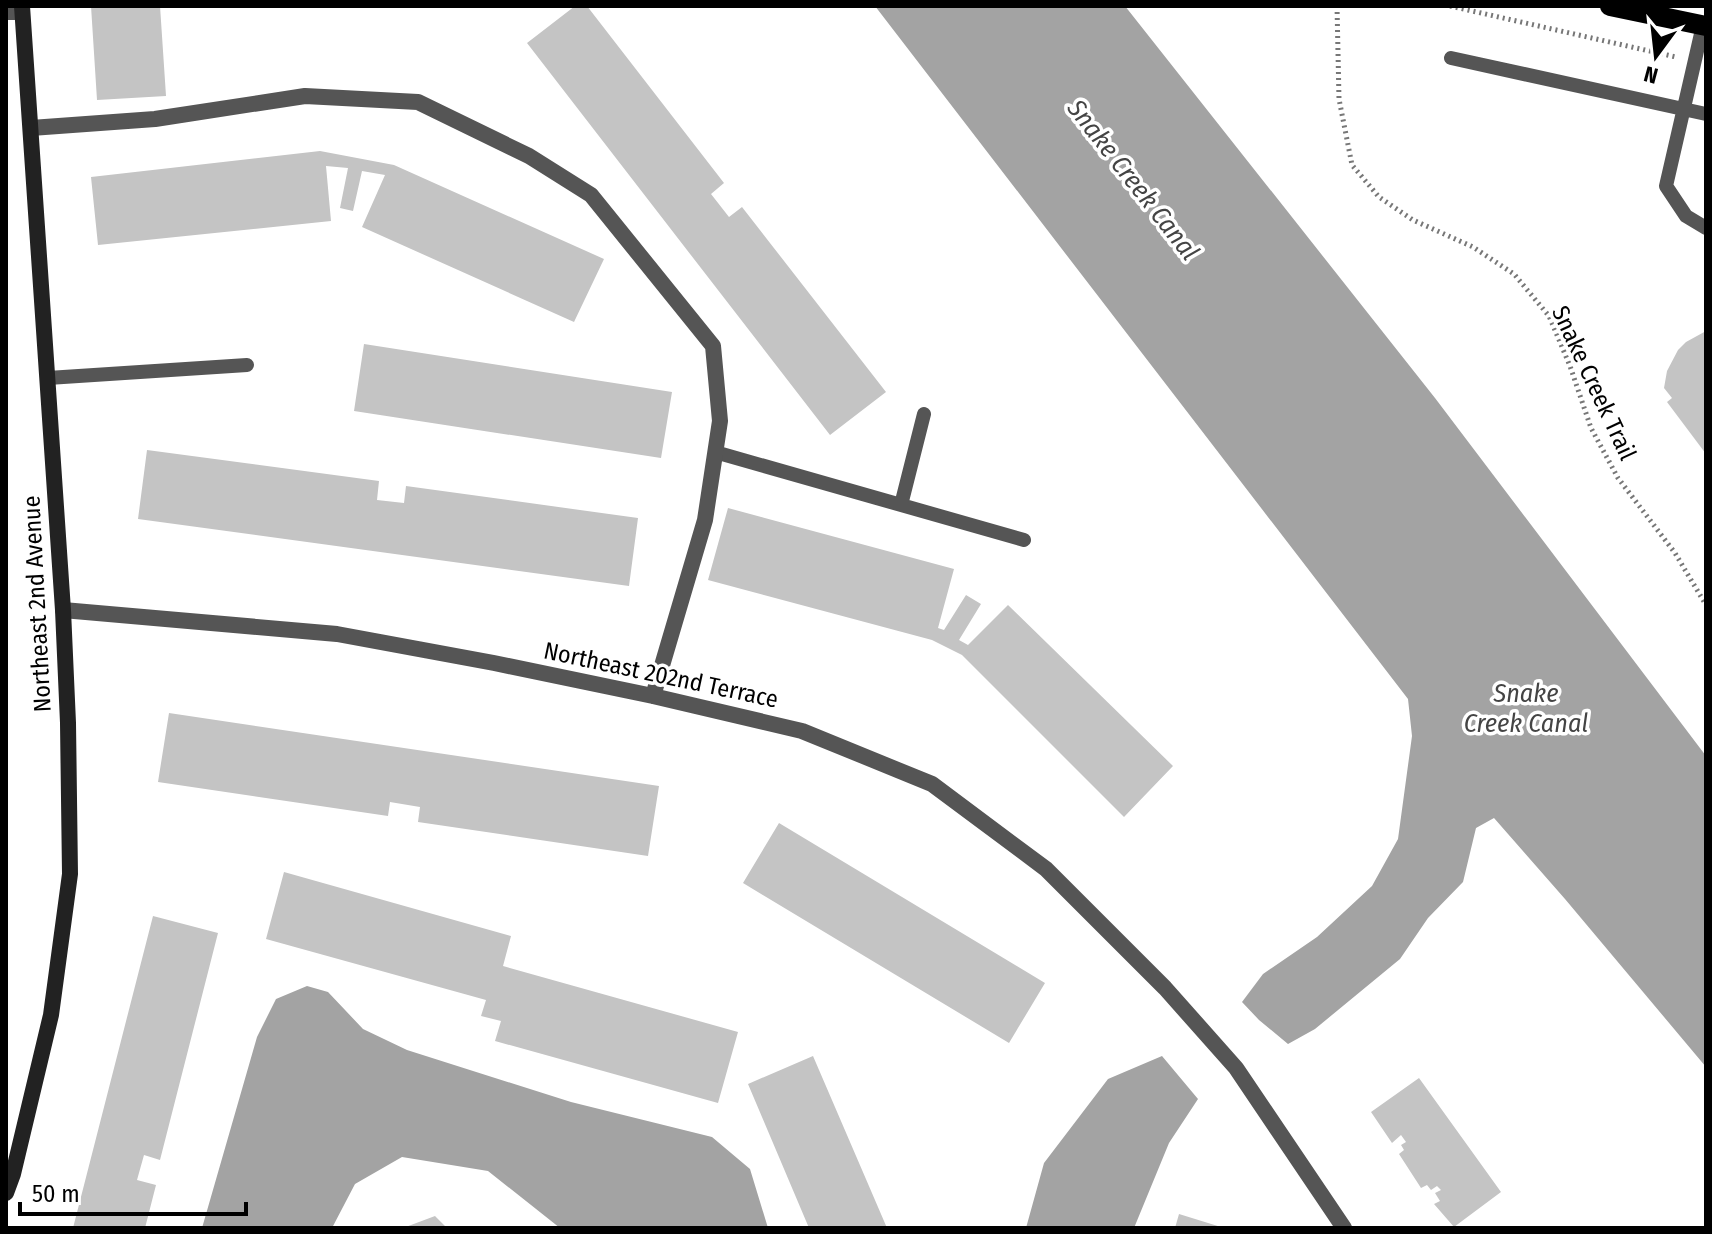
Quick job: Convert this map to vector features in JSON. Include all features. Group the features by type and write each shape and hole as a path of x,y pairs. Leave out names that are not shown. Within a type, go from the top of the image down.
{"main road":[{"path":"1610,6 1704,26"}],"street":[{"name":"Northeast 2nd Avenue","path":"6,1193 51,1015 70,874 63,610 31,128 17,11"},
{"path":"31,128 155,119 305,96 418,102 529,156 591,195 713,346 720,421 705,520 653,696"},
{"name":"Northeast 202nd Terrace","path":"63,610 337,634 653,696 802,731 932,784 1046,869 1165,988 1236,1068 1344,1228"}],"lane":[{"path":"1704,26 1666,186 1686,216 1706,228"},
{"path":"1451,58 1706,114"},
{"path":"48,378 247,365"},
{"path":"901,505 924,414"},
{"path":"715,452 1024,540"}],"path":[{"name":"Snake Creek Trail","path":"1337,6 1339,99 1352,165 1379,197 1413,220 1473,247 1514,274 1549,316 1591,428 1618,478 1675,553 1706,605"},
{"path":"1450,6 1695,61"}],"water":[{"name":"Snake Creek Canal","path":"875,6 1125,6 1435,398 1706,756 1706,1067 1494,818 1476,828 1463,882 1428,918 1400,959 1315,1029 1288,1044 1242,1002 1263,974 1317,937 1372,886 1398,839 1412,736 1408,699"},
{"path":"307,986 328,992 363,1029 407,1050 571,1102 712,1137 750,1169 768,1228 560,1228 488,1171 402,1157 355,1184 332,1228 202,1228 257,1037 276,999"},
{"path":"1162,1056 1198,1099 1169,1143 1134,1228 1026,1228 1044,1163 1108,1079"}],"building":[{"path":"91,6 160,6 166,96 97,100"},
{"path":"575,6 587,6 724,183 711,194 729,217 742,207 886,392 830,435 527,43"},
{"path":"320,151 394,165 604,259 574,322 362,227 385,175 362,171 353,211 340,208 348,168 326,166 331,221 98,245 91,177"},
{"path":"1706,331 1706,454 1667,402 1672,398 1664,388 1667,371 1678,350"},
{"path":"364,344 672,392 661,458 354,411"},
{"path":"147,450 379,481 377,500 404,503 406,486 638,518 629,586 138,519"},
{"path":"728,508 954,569 938,628 944,630 966,595 981,604 959,640 968,645 1008,605 1173,766 1124,817 962,655 932,640 708,580"},
{"path":"169,713 659,786 648,856 418,822 420,807 390,802 388,816 158,782"},
{"path":"779,823 1045,983 1009,1043 743,883"},
{"path":"284,872 511,936 503,966 738,1032 718,1103 495,1041 501,1021 481,1016 486,1000 266,939"},
{"path":"153,916 218,933 160,1160 144,1155 137,1180 156,1185 145,1228 73,1228"},
{"path":"813,1056 887,1228 809,1228 748,1084"},
{"path":"1419,1078 1501,1192 1454,1227 1434,1204 1440,1201 1435,1193 1441,1190 1437,1186 1431,1190 1427,1185 1421,1188 1399,1154 1404,1150 1401,1145 1406,1142 1401,1135 1392,1143 1371,1112"},
{"path":"1179,1214 1221,1227 1221,1228 1175,1228"},
{"path":"435,1216 447,1228 403,1228"}]}
